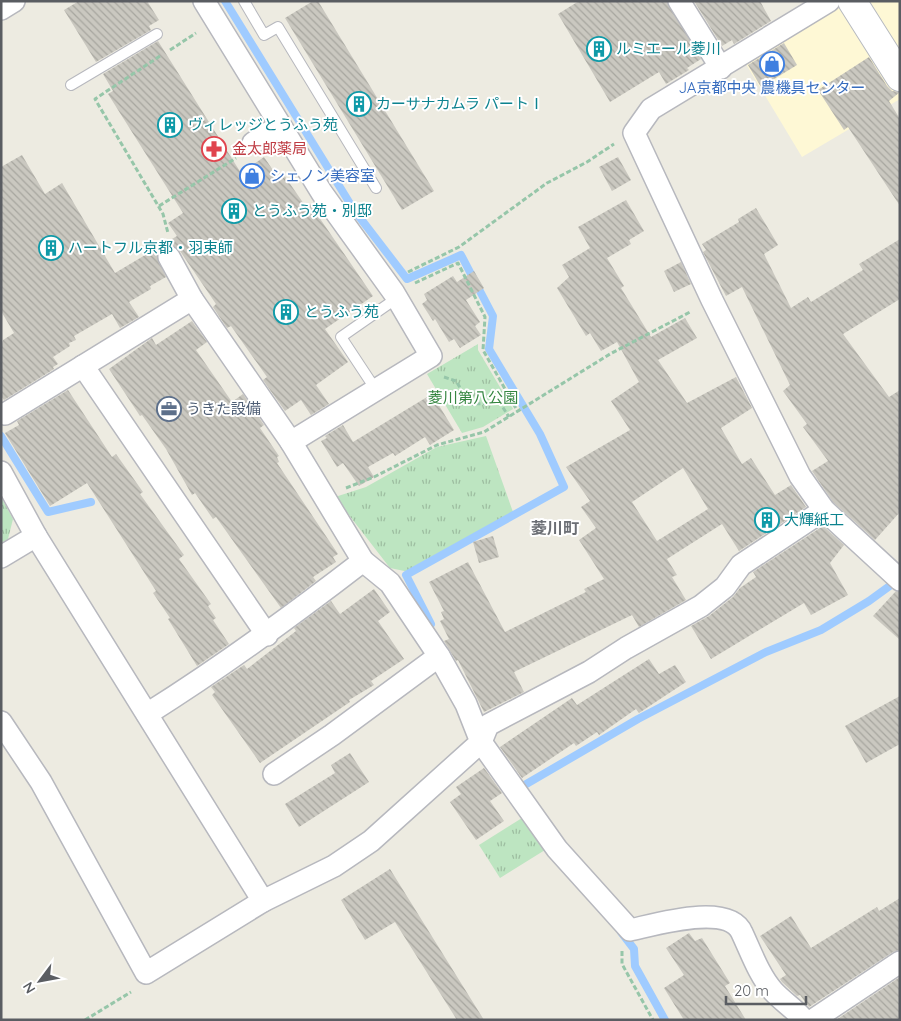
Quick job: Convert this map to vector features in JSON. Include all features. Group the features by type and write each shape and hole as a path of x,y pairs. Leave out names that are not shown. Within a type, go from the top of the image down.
{"main road":[{"path":"852,1 900,77"}],"street":[{"path":"1,9 14,1"},
{"path":"204,1 279,126 322,193 395,295 431,356 291,442"},
{"path":"679,1 721,68"},
{"path":"828,1 651,109 634,133 712,300 800,476 824,510 895,575"},
{"path":"253,143 279,126"},
{"path":"169,248 192,299 291,442 363,561 390,584 439,656 466,704 481,742 557,849 630,930 667,921 704,917 728,920 738,926 756,964 773,991 804,1020"},
{"path":"5,414 192,299"},
{"path":"82,366 267,635"},
{"path":"1,472 36,536 263,901"},
{"path":"1,722 41,782 146,973 263,901 334,866 371,841 481,742 488,725 590,672 626,648 701,606 724,587 741,565 824,510"},
{"path":"1,557 36,536"},
{"path":"147,714 206,678 267,635 363,561"},
{"path":"274,774 332,735 439,656"},
{"path":"813,1020 900,962"}],"lane":[{"path":"244,1 264,35 278,27 376,188"},
{"path":"71,85 157,34"},
{"path":"376,390 341,337 395,295"}],"path":[{"path":"169,248 163,214 95,98 215,21"},
{"path":"408,272 459,247 548,183 634,133"},
{"path":"159,206 241,154 253,143"},
{"path":"395,295 458,263 486,317 483,350 519,411"},
{"path":"324,496 374,477 437,445 484,432 610,354 712,300"},
{"path":"431,356 444,377 456,381 470,404 500,402 509,418"},
{"path":"622,948 622,964 653,1020"},
{"path":"85,1020 140,986 146,973"}],"shaded area":[{"path":"866,1 900,1 900,54"},
{"path":"846,4 900,92 900,99 802,157 746,64"}],"green space":[{"name":"菱川第八公園","path":"478,344 478,350 513,409 483,427 462,433 427,374"},
{"path":"486,436 513,512 409,572 390,568 335,497 366,487 437,447"},
{"path":"1,497 13,519 8,539 1,543"},
{"path":"522,818 545,850 500,878 479,845"}],"building":[{"path":"79,1 147,1 159,20 149,26 151,30 96,62 64,10"},
{"name":"カーサナカムラ パートⅠ","path":"313,1 318,1 434,191 402,210 285,18"},
{"path":"579,1 667,1 701,59 687,68 689,70 666,84 659,72 610,102 558,14"},
{"path":"694,1 760,1 771,21 734,44 732,40 722,46"},
{"path":"158,41 241,173 264,157 279,179 284,175 306,207 310,204 373,296 325,329 348,362 316,385 329,404 311,415 301,400 285,411 263,380 267,377 231,326 227,328 213,307 216,304 180,251 170,245 163,246 157,256 166,277 150,286 151,289 129,302 139,317 120,328 112,314 74,336 76,340 69,343 70,346 53,357 58,364 53,367 54,369 4,400 1,396 1,348 3,340 14,333 1,311 1,167 22,155 45,194 62,183 115,273 177,236 168,223 183,213 108,94 113,91 103,74"},
{"name":"JA京都中央 農機具センター","path":"784,43 797,65 761,87 748,65"},
{"path":"869,57 887,86 892,91 900,92 889,101 900,119 900,206 848,127 844,130 818,90"},
{"path":"618,157 631,180 612,191 599,167"},
{"path":"626,200 644,231 629,240 631,244 607,258 624,286 621,288 651,337 685,318 697,338 658,360 687,403 736,377 752,408 721,428 742,464 751,458 775,495 791,485 806,507 739,551 722,524 667,559 677,575 672,577 686,600 639,627 632,615 514,672 524,692 484,712 458,660 456,661 444,641 449,639 440,621 444,619 441,612 444,611 429,582 468,562 505,632 586,592 584,589 604,579 579,540 596,528 581,507 590,501 566,467 630,430 611,401 639,382 617,342 601,351 590,333 586,336 557,288 569,277 562,265 590,248 578,227","holes":["683,468 708,509 657,541 632,502"]},
{"path":"756,208 778,245 764,254 791,308 808,297 811,302 863,270 859,264 900,239 900,299 843,334 889,397 900,390 900,512 875,540 833,502 812,471 828,461 803,427 807,424 783,391 790,385 742,287 726,296 703,252 706,250 702,244 739,222 738,219"},
{"path":"681,262 691,284 674,292 664,271"},
{"path":"474,271 484,288 466,300 480,322 475,326 481,335 460,348 454,339 449,342 435,319 433,321 422,304 427,300 424,294 453,276 457,282"},
{"path":"192,321 207,342 196,350 232,402 243,394 264,425 260,428 279,456 277,457 279,462 277,463 338,554 333,557 336,562 313,577 316,581 281,608 216,517 213,519 195,493 192,495 166,449 142,415 140,416 109,369 152,338 156,345"},
{"path":"68,390 112,457 116,454 143,492 140,494 184,555 179,559 211,604 208,606 216,618 213,620 229,644 197,666 168,619 170,618 153,593 156,591 87,483 50,506 5,433 19,425 17,421"},
{"path":"432,394 454,430 430,445 425,437 395,456 393,453 368,467 374,477 359,486 343,463 337,467 321,441 327,438 325,436 343,425 353,442"},
{"path":"823,526 844,545 830,563 848,595 811,615 804,603 711,659 691,626 709,616 733,597 740,588 756,577 753,572"},
{"path":"493,536 499,557 479,563 473,542"},
{"path":"374,589 390,612 378,621 404,659 371,681 374,685 349,700 350,702 260,763 212,695 215,692 211,687 244,665 247,669 296,631 294,628 331,601 340,614"},
{"path":"896,591 900,592 900,640 873,616"},
{"path":"649,659 659,674 675,665 686,682 639,713 636,709 599,735 597,732 576,746 574,743 522,778 500,747 572,698 577,705"},
{"path":"900,696 900,744 866,763 845,726"},
{"path":"350,753 369,782 299,827 285,804 335,773 331,765"},
{"path":"484,768 502,793 490,801 504,821 476,840 450,802 461,794 456,787"},
{"path":"390,869 484,1020 457,1020 395,922 365,940 341,900"},
{"path":"900,898 900,950 893,952 809,1007 800,995 797,996 782,982 780,979 786,975 760,936 791,916 811,948 877,907 879,911"},
{"path":"689,933 695,941 702,938 730,983 725,986 746,1020 684,1020 664,988 684,975 666,948"},
{"path":"900,977 900,1020 836,1020"}],"waterway":[{"path":"225,1 354,210 407,279 461,255 493,316 489,349 540,434 564,487 406,575 431,624"},
{"path":"1,436 48,512 91,502"},
{"path":"516,790 638,719 766,652 821,630 869,601 891,585 895,578"},
{"path":"621,932 634,949 635,966 665,1020"}],"place":[{"name":"ルミエール菱川","path":"599,49"},
{"name":"JA京都中央 農機具センター","path":"772,64"},
{"name":"カーサナカムラ パートⅠ","path":"359,104"},
{"name":"ヴィレッジとうふう苑","path":"170,125"},
{"name":"金太郎薬局","path":"214,149"},
{"name":"シェノン美容室","path":"252,176"},
{"name":"とうふう苑・別邸","path":"234,211"},
{"name":"ハートフル京都・羽束師","path":"51,248"},
{"name":"とうふう苑","path":"286,312"},
{"name":"うきた設備","path":"169,409"},
{"name":"大輝紙工","path":"767,520"}],"district":[{"name":"菱川町","path":"555,528"}]}
